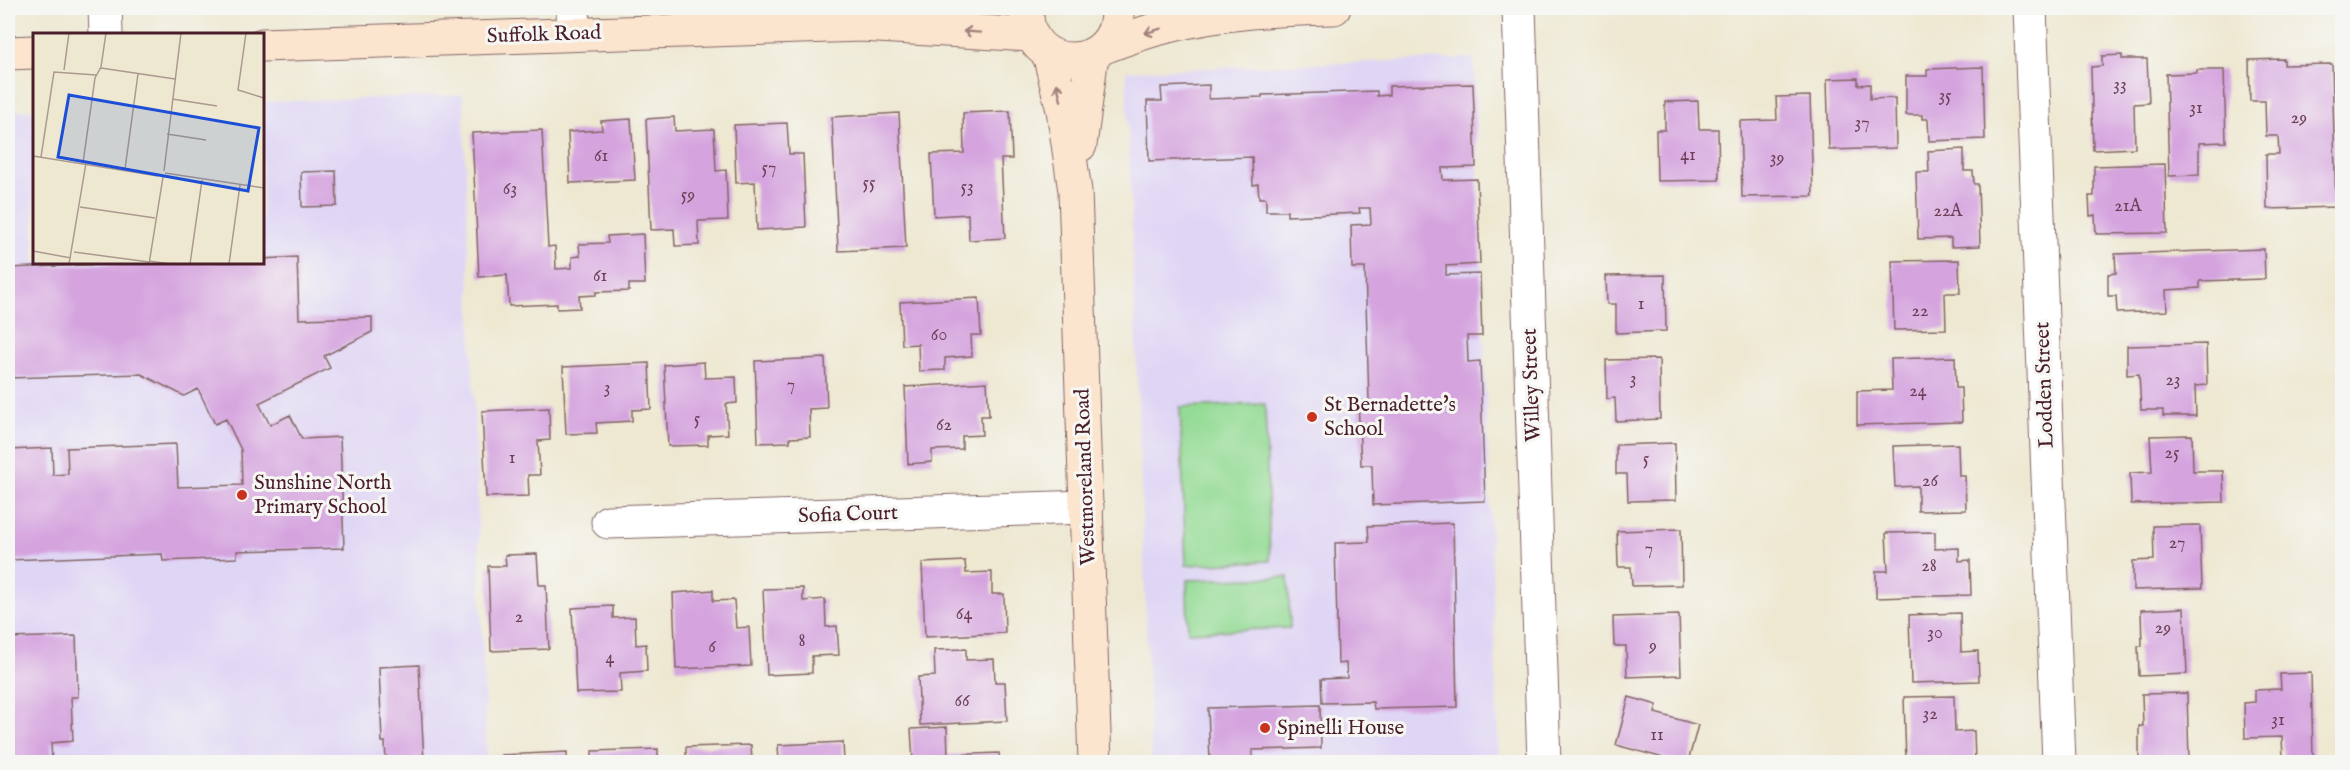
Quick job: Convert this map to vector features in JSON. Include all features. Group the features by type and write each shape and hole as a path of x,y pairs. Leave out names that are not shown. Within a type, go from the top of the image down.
{"street":[{"path":"105,8 106,33"},
{"name":"Suffolk Road","path":"861,25 950,8"},
{"name":"Westmoreland Road","path":"1075,191 1083,109 1098,51 1113,34 1118,20 1117,8"},
{"path":"1098,51 1170,26 1264,8 1334,8"},
{"name":"Willey Street","path":"1519,8 1544,762"},
{"name":"Lodden Street","path":"2030,8 2059,762"},
{"name":"Suffolk Road","path":"264,45 574,21 861,25 1036,32 1063,59 1077,60 1098,51"},
{"name":"Westmoreland Road","path":"1036,32 1063,110 1075,191 1095,762"},
{"path":"8,53 33,52"},
{"name":"Sofia Court","path":"608,522 1087,507"}],"shaded area":[{"name":"St Bernadette's School","path":"1474,58 1499,762 1151,762 1126,71"},
{"name":"Sunshine North Primary School","path":"463,95 487,762 8,762 8,111 33,110 33,264 264,264 264,102"}],"green space":[{"path":"1265,404 1270,561 1186,565 1180,407"},
{"path":"1288,577 1290,628 1188,632 1187,580"}],"building":[{"path":"2122,55 2122,59 2147,59 2149,103 2134,104 2135,148 2093,150 2091,67 2102,66 2102,56"},
{"path":"2284,59 2284,65 2332,64 2336,207 2267,209 2266,154 2279,154 2278,136 2266,136 2265,101 2250,101 2249,60"},
{"path":"2342,60 2342,182 2341,182 2337,61"},
{"path":"1983,67 1985,139 1929,141 1928,119 1922,119 1922,115 1906,115 1906,76 1927,76 1927,69"},
{"path":"2197,70 2224,70 2226,142 2199,143 2199,175 2169,176 2166,74 2197,73"},
{"path":"1858,78 1858,85 1870,84 1870,99 1895,98 1896,148 1829,150 1827,79"},
{"path":"1473,84 1476,167 1442,168 1443,180 1477,179 1480,264 1446,266 1446,275 1480,274 1482,336 1467,336 1468,362 1480,361 1485,501 1373,505 1372,465 1361,465 1358,401 1369,401 1365,268 1352,268 1351,225 1371,224 1370,208 1359,208 1360,213 1287,216 1287,211 1266,211 1266,198 1259,198 1258,184 1253,185 1252,157 1149,161 1147,101 1162,101 1161,87 1209,85 1209,99 1377,91 1377,96 1389,95 1389,86"},
{"path":"1810,96 1813,196 1742,197 1740,121 1777,120 1776,97"},
{"path":"1698,101 1699,129 1718,129 1719,180 1657,181 1656,130 1665,130 1665,102"},
{"path":"1010,111 1012,159 1001,159 1005,238 969,240 968,214 934,216 931,154 964,153 963,113"},
{"path":"899,113 906,248 838,251 832,117"},
{"path":"674,117 675,131 714,129 716,171 726,170 728,220 698,221 699,245 675,246 674,229 651,230 646,119"},
{"path":"631,119 635,180 570,183 568,132 602,130 601,121"},
{"path":"787,123 789,154 803,154 806,227 757,230 755,182 736,183 734,125"},
{"path":"542,130 548,247 555,246 556,269 572,268 572,257 580,256 579,244 608,243 607,236 643,234 645,284 629,284 629,291 596,292 596,295 579,296 580,308 557,309 557,304 509,306 507,275 479,277 472,133"},
{"path":"1964,149 1964,171 1973,171 1974,184 1978,184 1980,246 1951,247 1951,238 1918,239 1916,172 1929,172 1928,151"},
{"path":"2165,164 2167,233 2096,234 2095,215 2090,216 2089,196 2094,196 2094,166"},
{"path":"336,171 337,206 302,207 301,172"},
{"path":"2264,249 2265,279 2200,281 2200,288 2166,290 2167,311 2117,313 2116,296 2108,296 2108,274 2116,273 2115,254"},
{"path":"297,257 299,319 372,317 372,332 324,356 330,368 259,403 270,425 290,415 302,439 340,437 344,548 237,551 237,558 163,561 162,554 8,560 8,450 52,448 53,475 68,474 67,448 176,444 178,487 242,485 241,450 226,419 215,424 198,389 184,396 141,374 8,378 8,268 107,264 264,264 264,259"},
{"path":"1959,260 1960,293 1945,293 1946,329 1894,330 1892,261"},
{"path":"1665,275 1666,331 1616,333 1616,304 1607,304 1606,276"},
{"path":"979,298 981,335 971,335 972,356 945,358 945,370 919,371 918,344 902,345 900,302"},
{"path":"2206,344 2207,385 2195,386 2196,416 2163,416 2163,410 2141,410 2139,374 2127,375 2127,346"},
{"path":"1955,357 1956,388 1961,388 1962,422 1857,425 1857,391 1892,390 1891,359"},
{"path":"825,358 827,408 809,409 810,437 790,438 790,442 758,443 755,361"},
{"path":"1659,359 1660,419 1616,421 1615,398 1607,399 1606,360"},
{"path":"704,362 705,378 736,377 737,403 726,404 728,434 708,435 708,445 668,446 664,365"},
{"path":"649,363 651,409 632,410 632,421 596,423 597,433 566,434 563,367"},
{"path":"987,382 989,416 981,416 982,435 962,436 962,449 932,450 932,462 908,464 905,387"},
{"path":"549,408 550,440 538,441 540,475 528,475 529,496 486,497 482,411"},
{"path":"2192,435 2193,471 2223,471 2224,502 2131,504 2130,473 2152,472 2150,436"},
{"path":"1675,443 1676,500 1628,501 1627,474 1616,474 1616,445"},
{"path":"1958,444 1959,476 1965,476 1966,510 1918,511 1918,486 1895,487 1893,446"},
{"path":"1453,523 1457,707 1374,709 1373,702 1322,703 1321,679 1347,678 1346,663 1338,664 1335,543 1369,542 1368,526"},
{"path":"2200,525 2202,588 2133,590 2133,561 2154,560 2153,526"},
{"path":"1681,529 1682,585 1632,586 1631,567 1618,567 1617,531"},
{"path":"1935,532 1935,549 1959,548 1959,561 1970,560 1971,595 1876,598 1876,571 1888,571 1886,533"},
{"path":"537,554 539,585 546,585 549,649 491,651 488,566 506,566 505,555"},
{"path":"965,561 966,573 992,572 992,594 1004,594 1005,633 925,637 922,563"},
{"path":"803,588 803,601 825,599 826,627 837,626 839,655 812,656 812,673 767,675 763,589"},
{"path":"713,590 713,601 734,600 736,628 749,627 751,666 676,669 673,593"},
{"path":"613,606 613,618 635,617 636,645 646,644 647,671 620,673 621,692 576,693 572,608"},
{"path":"2184,608 2187,674 2139,676 2138,646 2142,646 2141,610"},
{"path":"1960,613 1961,652 1978,651 1979,681 1911,683 1909,615"},
{"path":"1679,615 1681,675 1627,677 1626,646 1614,646 1613,617"},
{"path":"76,636 78,697 71,697 73,741 51,743 52,762 8,762 8,638"},
{"path":"966,649 966,660 994,659 995,682 1005,682 1007,721 920,725 918,677 935,676 934,650"},
{"path":"419,665 424,762 386,762 385,742 382,742 379,667"},
{"path":"2311,673 2313,757 2283,758 2282,737 2245,738 2244,703 2255,702 2255,690 2281,689 2280,674"},
{"path":"2187,693 2189,759 2139,761 2139,726 2143,726 2142,694"},
{"path":"1954,696 1955,732 1974,731 1975,762 1906,762 1904,697"},
{"path":"1629,697 1657,705 1655,713 1698,725 1688,762 1678,762 1616,745"},
{"name":"Spinelli House","path":"1320,705 1321,748 1252,750 1252,762 1210,762 1208,708"},
{"path":"947,727 948,755 999,753 1000,762 913,762 911,729"},
{"path":"843,742 844,762 779,762 778,745"},
{"path":"751,745 752,762 686,762 686,747"},
{"path":"658,749 658,762 592,762 592,751"},
{"path":"567,752 567,762 501,762 501,755"}],"place":[{"name":"St Bernadette's School","path":"1312,417"},
{"name":"Sunshine North Primary School","path":"242,495"},
{"name":"Spinelli House","path":"1265,728"}]}
